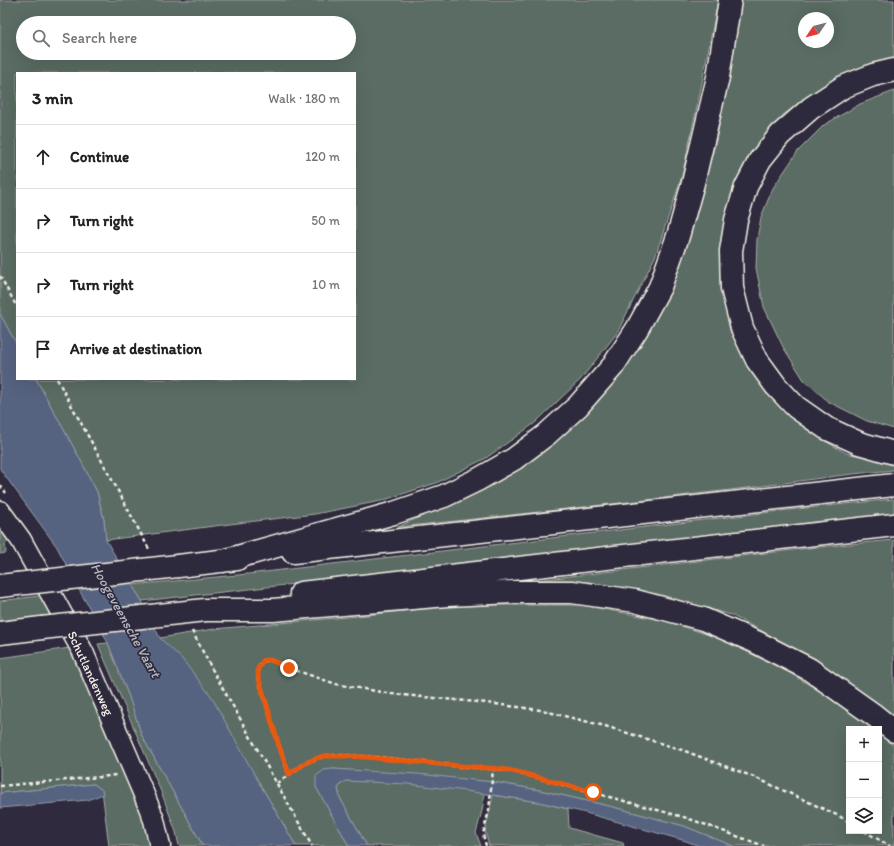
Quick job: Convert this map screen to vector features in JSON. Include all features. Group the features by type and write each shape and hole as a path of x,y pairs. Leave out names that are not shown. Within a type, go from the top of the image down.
{"highway":[{"path":"223,561 394,513 444,496 479,479 514,459 546,435 578,406 613,366 638,329 660,287 678,236 693,183 718,77 730,0"},
{"path":"894,70 873,75 843,87 811,108 780,135 760,160 746,187 736,220 731,252 732,288 742,328 757,360 776,386 796,407 826,428 859,443 894,453"},
{"path":"9,585 894,484"},
{"path":"0,633 206,610 270,597 894,525"},
{"path":"206,610 273,610 447,595 514,592 572,592 635,601 703,619 756,642 809,669 894,731"}],"street":[{"name":"Schutlandenweg","path":"0,511 21,540 83,652 145,796 154,820 160,846"}],"path":[{"path":"0,276 16,305"},
{"path":"289,774 258,676 258,668 264,660 270,660 336,684 392,694 487,703 540,710 604,726 682,750 754,776 846,820"},
{"path":"312,846 277,784 307,762 323,756 343,756 404,760 501,769 517,772 687,818 764,846"},
{"path":"486,846 483,834 489,810 493,769"},
{"path":"0,786 100,778 134,771"},
{"path":"869,834 890,846"}],"green space":[{"path":"0,0 718,0 682,176 655,257 617,333 581,379 535,423 486,458 436,483 381,501 315,514 106,540 104,520 97,492 37,380 356,380 356,72 16,72 16,343 0,314"},
{"path":"741,0 894,0 894,63 816,93 784,114 768,134 722,246 720,280 728,312 775,398 801,425 825,441 846,453 894,463 894,470 758,487 398,527 488,485 663,302 688,243 716,141 729,77"},
{"path":"894,91 894,429 867,421 829,402 804,380 783,347 764,307 756,268 757,239 761,217 773,188 798,151 824,125 860,104"},
{"path":"894,499 894,517 142,601 132,585 248,574 788,510"},
{"path":"0,521 11,540 5,544 6,553 0,554"},
{"path":"894,540 894,718 815,659 731,615 658,594 589,582 537,580 818,547"},
{"path":"61,593 72,612 0,622 0,601"},
{"path":"455,605 582,605 662,620 719,638 788,672 841,704 869,726 846,726 846,834 882,834 882,736 894,746 894,846 733,846 684,826 613,807 539,790 493,782 333,769 316,787 349,846 296,846 257,779 160,638 214,629 359,616"},
{"path":"108,643 142,736 203,846 179,846 176,832 162,794 98,644"},
{"path":"70,648 89,688 150,832 152,846 109,846 102,790 94,784 0,793 0,658"},
{"path":"346,781 407,781 485,793 476,833 481,846 367,846 340,798 338,788"},
{"path":"493,795 539,802 568,809 569,828 623,843 624,846 489,846 485,831"}],"water":[{"name":"Hoogeveensche Vaart","path":"0,314 16,343 16,380 37,380 97,492 104,520 106,540 142,601 160,638 182,659 211,696 296,846 203,846 142,736 108,643 57,547 0,469"},
{"path":"333,769 418,774 493,782 539,790 613,807 684,826 733,846 699,846 586,813 539,802 408,784 346,781 338,788 340,798 367,846 349,846 316,787 316,776 324,770"},
{"path":"94,784 102,790 103,794 88,800 0,808 0,793"}],"route":[{"path":"289,668 270,660 264,660 258,668 258,676 289,774 307,762 323,756 365,757 501,769 593,792"}]}
